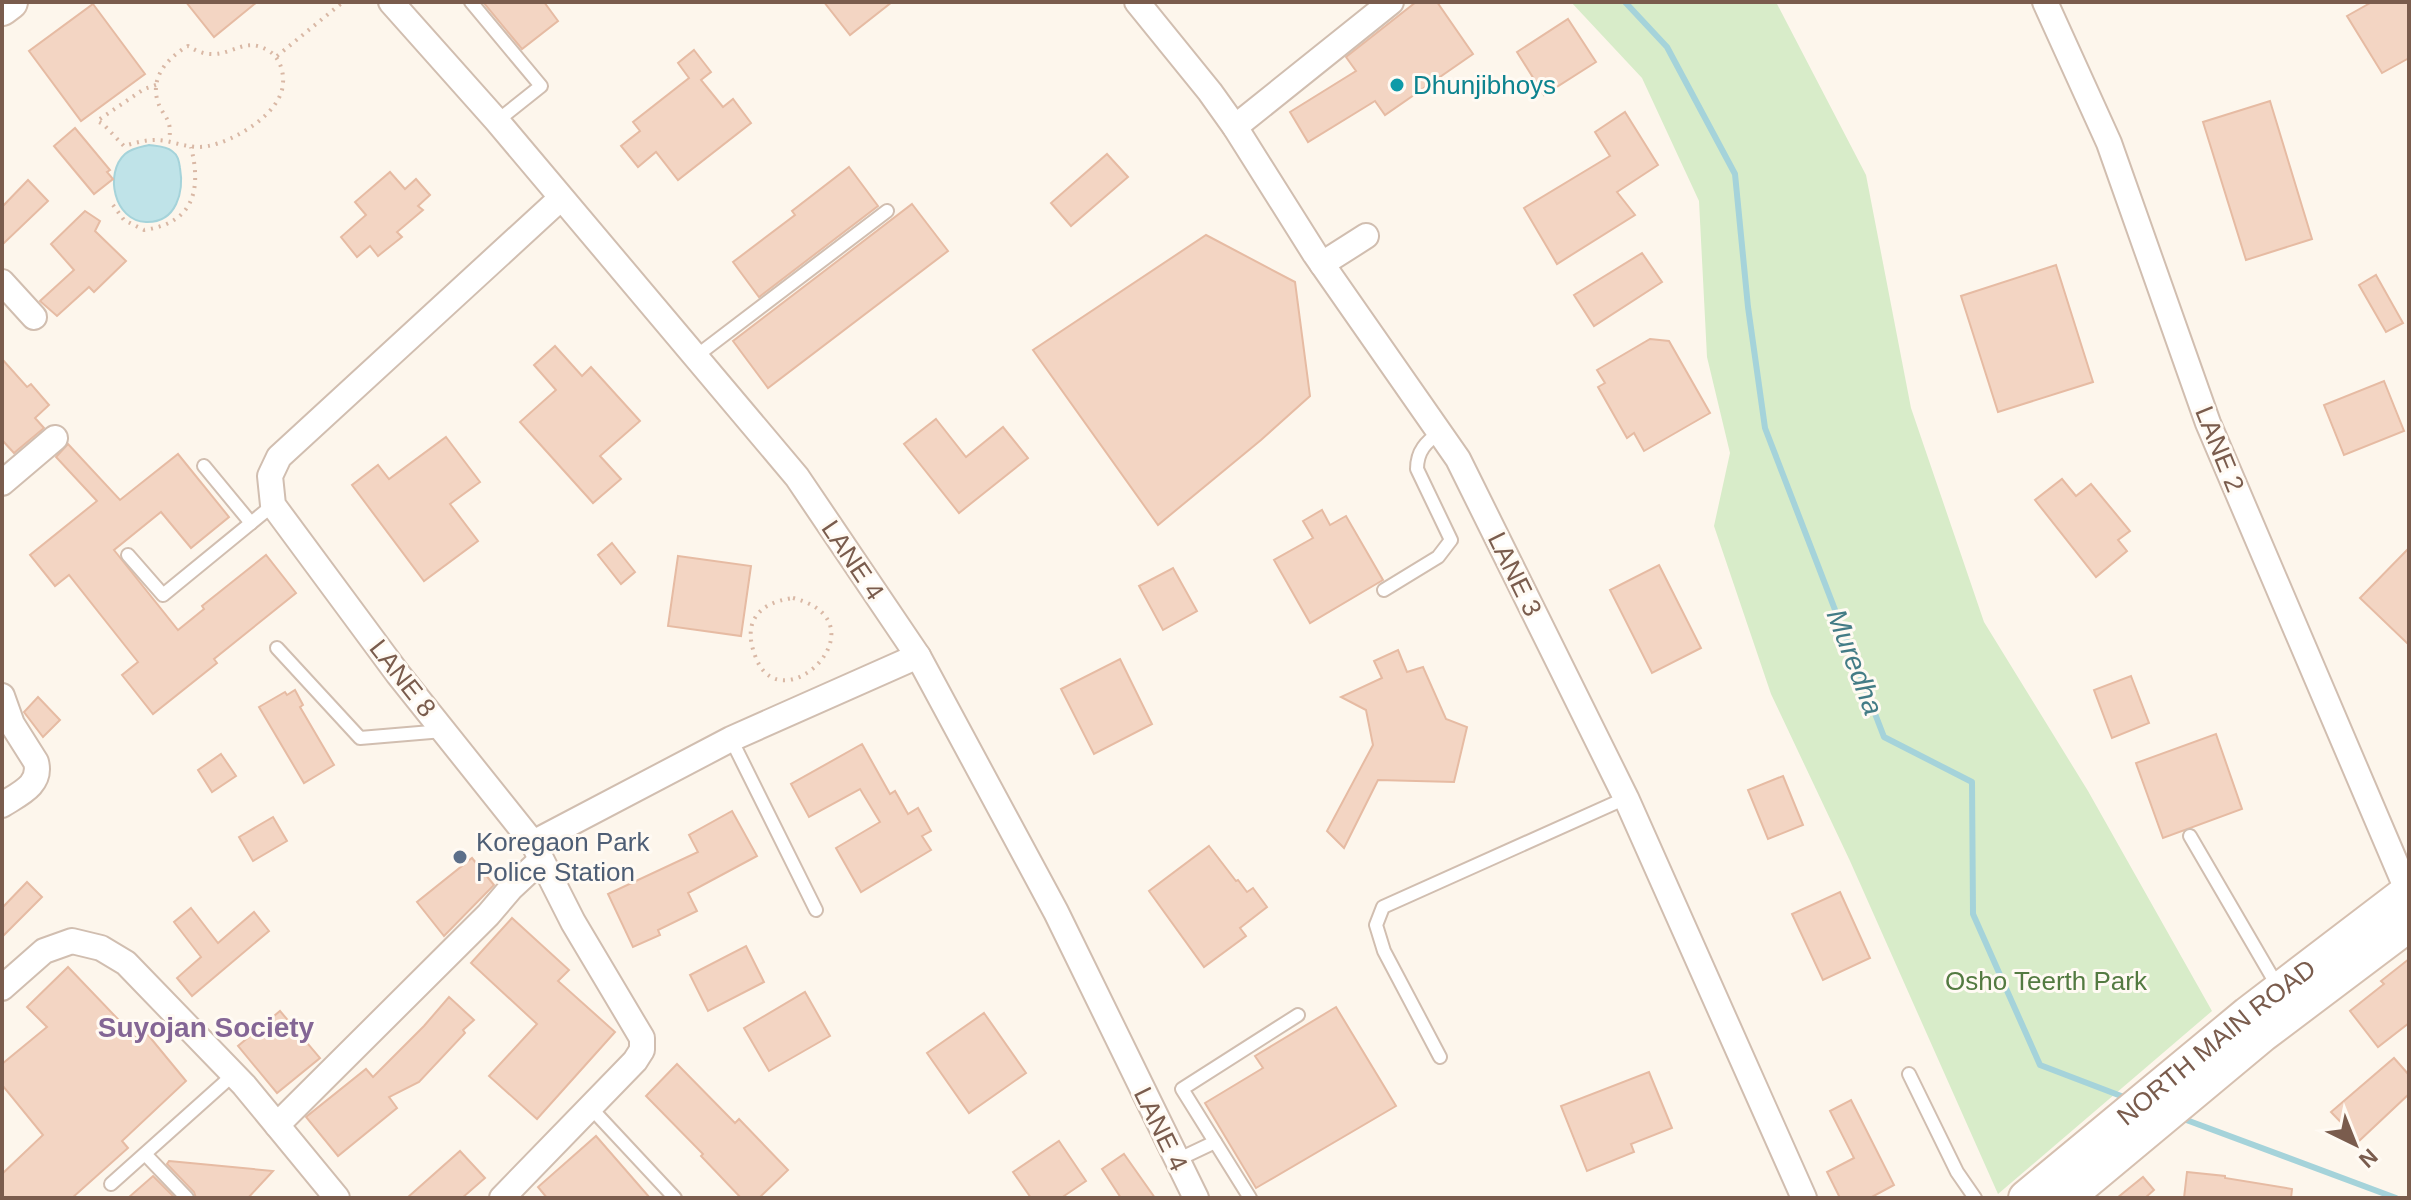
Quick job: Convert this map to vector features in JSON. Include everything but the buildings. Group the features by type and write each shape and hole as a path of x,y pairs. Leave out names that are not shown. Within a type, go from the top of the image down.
{"main road":[{"name":"NORTH MAIN ROAD","path":"2256,1024 2280,990 2409,892"},
{"name":"NORTH MAIN ROAD","path":"2026,1198 2077,1186 2120,1136 2256,1024 2409,924"}],"street":[{"name":"LANE 4","path":"391,2 497,121 797,477 918,656 1056,912 1196,1198"},
{"name":"LANE 3","path":"1137,2 1235,127 1322,264 1458,459 1626,798 1804,1198"},
{"path":"1235,127 1391,2"},
{"name":"LANE 2","path":"2045,2 2109,143 2208,423 2409,892"},
{"path":"273,505 270,476 279,457 561,198"},
{"path":"1322,264 1366,236"},
{"path":"2,282 34,317"},
{"path":"2,483 55,438"},
{"name":"LANE 8","path":"273,505 398,674 537,852 573,922 642,1038 642,1050 635,1061 502,1198"},
{"path":"277,1125 488,915 537,852 731,739 918,656"},
{"path":"2,696 12,724 38,769 37,778 28,788 2,805"},
{"path":"2,988 44,951 72,941 101,948 126,963 234,1074 337,1198"}],"lane":[{"path":"471,2 541,86 497,121"},
{"path":"695,357 887,211"},
{"path":"1384,590 1438,557 1451,540 1417,469 1417,457 1421,450 1440,432"},
{"path":"204,466 251,523"},
{"path":"128,555 163,595 273,505"},
{"path":"277,648 360,738 443,731"},
{"path":"731,739 816,910"},
{"path":"1440,1057 1384,951 1376,925 1383,907 1626,798"},
{"path":"2190,836 2280,990"},
{"path":"1250,1198 1182,1089 1298,1015"},
{"path":"111,1184 234,1074"},
{"path":"1909,1074 1957,1172 1975,1198"},
{"path":"590,1107 675,1198"},
{"path":"1177,1160 1215,1142"},
{"path":"145,1154 187,1198"}],"path":[{"path":"277,56 343,2"},
{"path":"156,85 144,89 97,121 124,146 141,141 208,146 253,126 267,114 283,88 283,76 277,56 264,48 244,44 210,55 188,46 167,62 156,85 157,100 169,121 169,141"},
{"path":"113,205 124,220 144,230 173,223 193,198 197,183 191,147"},
{"path":"793,598 808,602 828,622 832,636 821,662 797,680 780,679 759,667 751,646 749,630 757,614 778,600 793,598"}],"green space":[{"name":"Osho Teerth Park","path":"1571,2 1776,2 1866,175 1911,408 1984,622 2088,791 2212,1011 1998,1194 1850,861 1771,694 1714,526 1730,453 1707,357 1699,201 1642,78"}],"water":[{"path":"149,145 167,148 176,154 181,186 171,211 157,221 146,222 126,214 114,184 115,172 125,154"}],"waterway":[{"name":"Muredha","path":"1625,2 1667,47 1735,174 1748,307 1765,428 1884,737 1972,782 1973,914 2040,1065 2129,1099"},
{"name":"Muredha","path":"2181,1118 2396,1198"}],"place":[{"name":"Dhunjibhoys","path":"1397,85"},
{"name":"Koregaon Park Police Station","path":"460,857"}],"district":[{"name":"Suyojan Society","path":"206,1027"}]}
